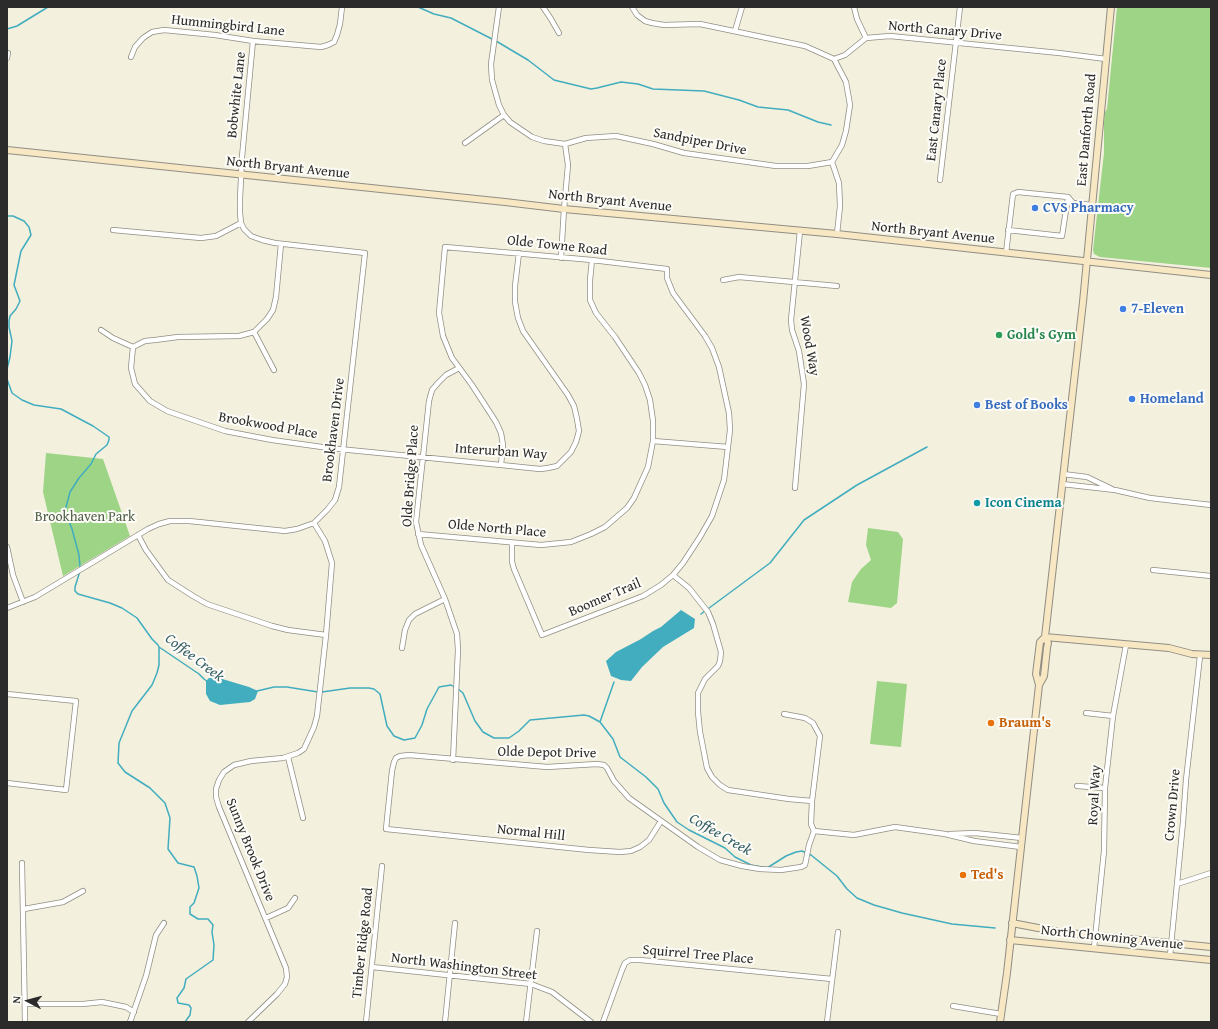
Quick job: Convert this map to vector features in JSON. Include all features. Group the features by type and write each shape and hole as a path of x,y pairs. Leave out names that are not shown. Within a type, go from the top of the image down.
{"street":[{"name":"Hummingbird Lane","path":"131,57 135,47 143,38 152,32 164,30 215,35 254,41 321,47 334,42 340,24 342,7"},
{"path":"498,7 491,64 495,92 499,105 504,115 510,122 532,137 544,141 565,144 568,165 561,258"},
{"path":"543,7 559,33"},
{"path":"632,7 637,15 645,21 652,23 664,25 700,24 805,46 834,59 846,82 850,105 842,145 832,162 839,183 840,206 838,234"},
{"path":"735,31 742,7"},
{"path":"834,59 845,55 866,38 854,7"},
{"name":"East Canary Place","path":"940,180 960,7"},
{"name":"East Danforth Road","path":"1000,1022 1039,685 1036,674 1040,642 1045,637 1062,484 1092,205 1111,7"},
{"name":"North Canary Drive","path":"866,38 890,36 1059,53 1106,60"},
{"name":"Bobwhite Lane","path":"242,175 254,41"},
{"path":"465,143 504,115"},
{"name":"Sandpiper Drive","path":"565,144 586,138 616,136 653,144 684,153 776,166 808,166 832,162"},
{"name":"North Bryant Avenue","path":"7,150 564,209 838,234 1086,262 1211,274"},
{"path":"113,230 201,238 216,236 241,223 240,206 242,175"},
{"path":"1006,253 1013,194 1018,192 1068,197 1073,203 1092,205"},
{"path":"1008,230 1062,236 1068,197"},
{"name":"Brookhaven Drive","path":"7,608 23,602 62,581 154,526 170,521 189,521 285,531 297,529 314,523 335,500 339,487 344,449 365,252 281,244 262,240 251,236 244,229 241,223"},
{"name":"Wood Way","path":"794,488 804,384 799,351 792,330 792,312 800,231"},
{"path":"101,330 113,338 133,347 155,340 192,337 239,336 254,332 267,319 273,310 276,297 281,244"},
{"name":"Olde Towne Road","path":"459,368 452,358 443,336 439,313 445,246 592,260 667,269"},
{"name":"Interurban Way","path":"422,458 540,469 557,466 571,452 576,442 579,431 574,406 523,330 518,318 515,302 515,286 520,253"},
{"name":"Olde North Place","path":"418,534 541,545 571,542 591,534 605,526 627,508 634,498 648,467 653,441 653,421 650,400 639,373 615,337 596,313 590,300 592,260"},
{"name":"Boomer Trail","path":"512,543 512,562 514,569 542,635 643,596 661,585 673,575 697,542 712,516 724,480 730,430 729,413 719,367 712,348 705,336 673,293 667,278 667,269"},
{"path":"723,280 739,278 838,286"},
{"path":"254,332 274,370"},
{"name":"Brookwood Place","path":"133,347 131,368 135,384 150,401 167,411 224,431 272,440 422,458"},
{"path":"459,368 496,422 501,433 503,445 501,465"},
{"name":"Olde Bridge Place","path":"453,760 458,650 457,634 445,599 420,545 416,522 428,401 432,390 446,375 459,368"},
{"path":"653,441 728,447"},
{"path":"1063,474 1087,477 1115,490"},
{"path":"1062,484 1115,490 1150,498 1211,505"},
{"name":"Sunny Brook Drive","path":"248,1022 277,994 285,984 287,977 286,968 219,807 216,797 216,789 218,780 221,776 234,765 251,761 288,757 298,753 304,749 314,727 317,716 326,635 332,563 325,541 314,523"},
{"path":"138,535 146,550 168,580 207,604 272,626 288,630 326,635"},
{"path":"7,547 15,582 23,602"},
{"path":"1153,570 1211,576"},
{"path":"673,575 689,588 708,612 721,652 718,666 705,679 698,693 700,732 707,768 712,777 728,790 812,801"},
{"path":"402,648 405,630 409,620 415,614 445,599"},
{"path":"1045,637 1169,648 1200,656 1211,655"},
{"name":"Royal Way","path":"1094,948 1104,851 1105,788 1113,716 1126,645"},
{"name":"Crown Drive","path":"1170,956 1186,780 1200,656"},
{"path":"7,694 76,701 66,790 7,783"},
{"path":"1086,713 1113,716"},
{"path":"784,714 806,718 813,723 820,736 812,801 811,824 814,831 854,835 895,827 945,834 974,841 1021,847"},
{"name":"Olde Depot Drive","path":"386,829 392,771 396,758 409,755 547,767 597,764 604,765 614,782 629,798 698,847 720,860 760,869 792,869 805,865 811,837 814,831"},
{"path":"288,757 303,818"},
{"path":"1077,786 1105,788"},
{"name":"Normal Hill","path":"386,829 620,852 631,851 640,847 649,840 661,821"},
{"path":"945,834 975,833 1022,838"},
{"path":"22,863 25,1022"},
{"name":"Timber Ridge Road","path":"366,1022 382,866"},
{"path":"1177,884 1211,873"},
{"path":"24,909 63,902 83,891"},
{"path":"266,918 288,908 295,898"},
{"path":"445,1022 451,975 455,922"},
{"path":"130,1022 146,976 156,935 164,923"},
{"name":"North Chowning Avenue","path":"1012,923 1059,932 1211,947"},
{"path":"526,1022 537,931"},
{"path":"827,1022 838,932"},
{"name":"North Chowning Avenue","path":"1010,940 1211,960"},
{"name":"Squirrel Tree Place","path":"603,1022 625,963 630,960 832,979"},
{"name":"North Washington Street","path":"372,967 531,984 552,992 591,1022"},
{"path":"25,1004 82,1004 102,1002 126,1007 134,1012"},
{"path":"953,1006 1001,1014"}],"green space":[{"path":"1117,7 1211,7 1211,268 1100,257 1094,254 1093,250 1104,153 1105,112 1107,109"},
{"name":"Brookhaven Park","path":"46,453 103,459 130,536 63,576 43,492"},
{"path":"868,528 898,532 903,539 897,603 891,608 848,602 852,582 861,569 871,560 866,545"},
{"path":"877,681 907,684 901,747 870,744"}],"water":[{"path":"681,610 695,619 694,628 663,647 642,667 631,681 621,680 611,676 606,661 616,652 661,627"},
{"path":"209,678 219,678 258,691 255,699 250,702 220,705 210,701 206,694 206,681"}],"waterway":[{"path":"7,29 17,26 48,7"},
{"path":"418,7 434,14 451,18 492,39"},
{"path":"496,41 528,60 554,80 591,89 621,82 638,84 653,89 704,91 739,100 758,107 788,110 818,122 831,125"},
{"name":"Coffee Creek","path":"7,216 13,216 24,221 29,227 31,235 21,251 14,285 20,301 10,316 9,321 12,341 7,369"},
{"name":"Coffee Creek","path":"7,379 12,393 22,400 34,405 61,409 93,426 109,437 107,445 96,454 91,464 70,492 65,511 72,529 79,555 80,567"},
{"path":"701,614 770,563 804,520 857,485 927,447"},
{"name":"Coffee Creek","path":"80,571 75,587 75,591 78,594 110,603 122,608 137,618 159,647 199,674 208,682"},
{"path":"159,647 159,665 157,673 152,685 132,711 119,743 118,763 125,772 150,788 165,803 170,818 168,849 178,863 194,867 197,876 199,888 194,903 190,907 190,914 198,919 208,919 213,925 213,960 186,979 184,988 177,998 178,1003 189,1005 191,1008 190,1015 185,1022"},
{"path":"600,722 614,682"},
{"name":"Coffee Creek","path":"322,692 350,688 374,689 380,694 387,726 394,736 404,740 415,738 422,725 427,709 439,687 451,685 454,687"},
{"name":"Coffee Creek","path":"257,691 274,687 287,687 318,692"},
{"name":"Coffee Creek","path":"458,689 463,693 475,721 483,732 494,738 509,738 530,720 584,715 600,722 613,739 620,757 646,777 658,789 664,803 677,822 689,830 725,848 735,857 751,865 767,868 786,856 802,851 811,855 837,876 847,889 857,898 874,905 952,924 995,928"}],"place":[{"name":"CVS Pharmacy","path":"1035,208"},
{"name":"7-Eleven","path":"1123,309"},
{"name":"Gold's Gym","path":"999,335"},
{"name":"Homeland","path":"1132,399"},
{"name":"Best of Books","path":"977,405"},
{"name":"Icon Cinema","path":"977,503"},
{"name":"Braum's","path":"991,723"},
{"name":"Ted's","path":"963,875"}]}
